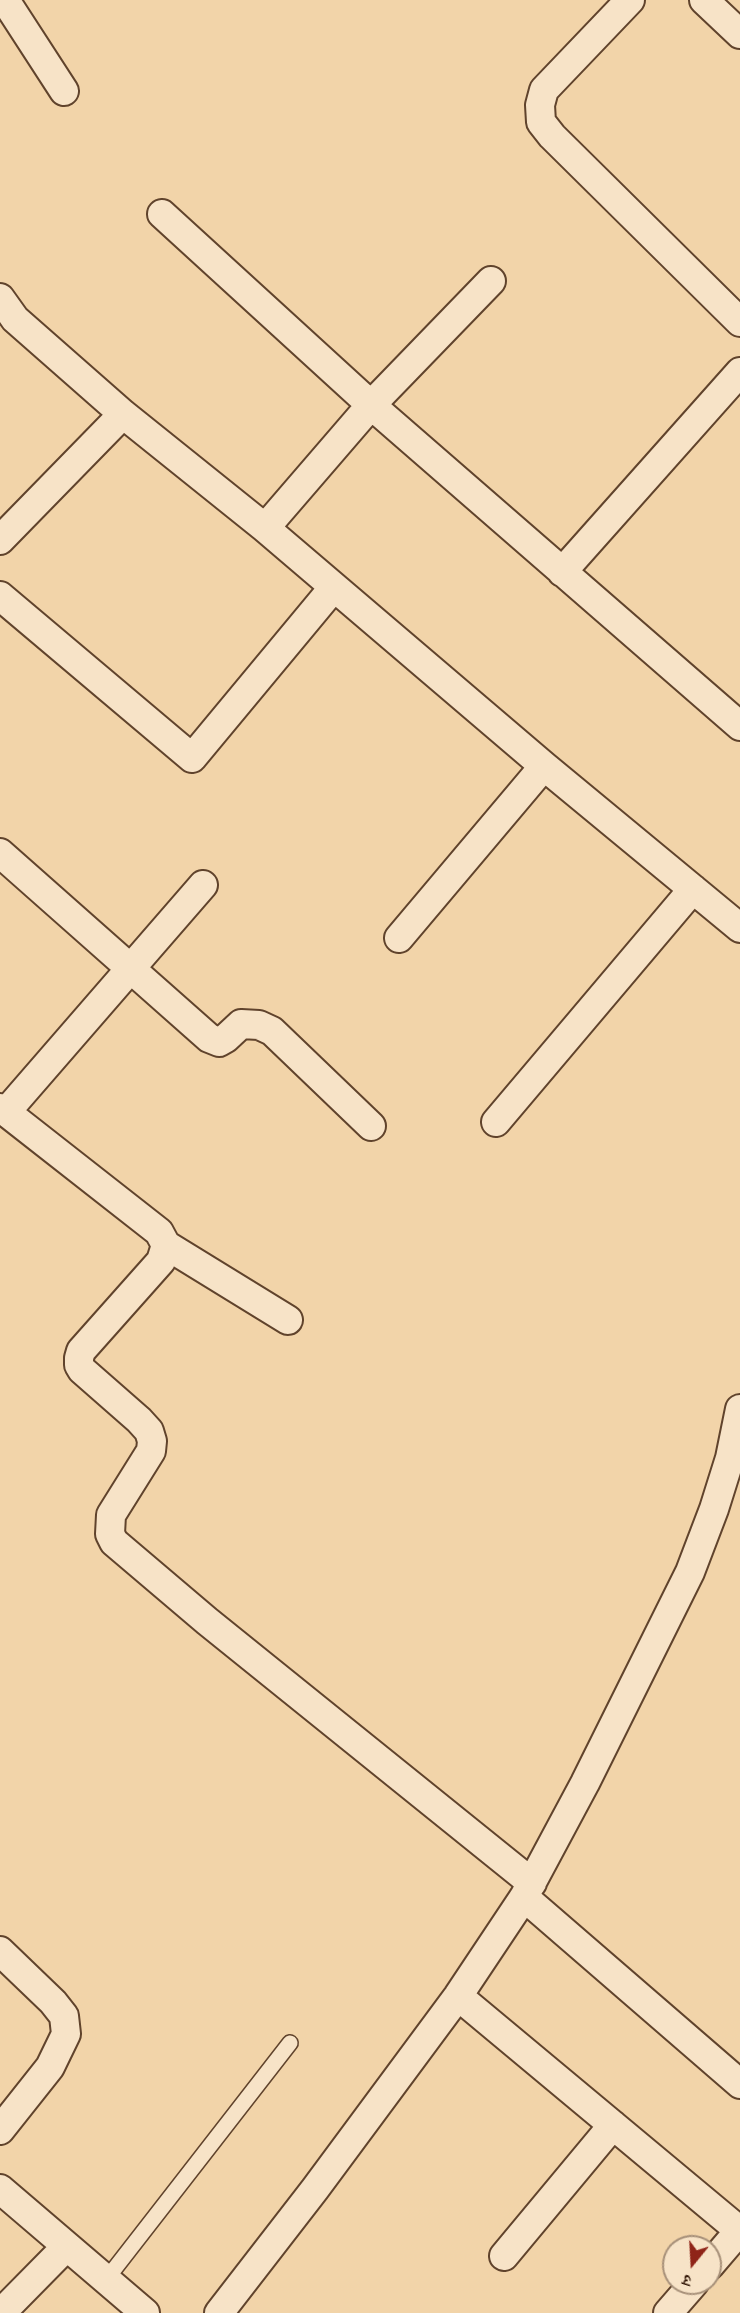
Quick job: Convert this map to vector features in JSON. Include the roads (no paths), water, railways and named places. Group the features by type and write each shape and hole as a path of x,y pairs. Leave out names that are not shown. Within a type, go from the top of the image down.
{"street":[{"path":"5,0 64,91"},
{"path":"630,0 544,90 540,105 541,122 569,153 740,322"},
{"path":"704,0 740,34"},
{"path":"162,214 371,405 740,726"},
{"path":"265,528 371,405 491,281"},
{"path":"5,317 265,528 544,766 740,928"},
{"path":"562,572 740,372"},
{"path":"0,540 123,414"},
{"path":"0,597 192,758 334,587"},
{"path":"399,938 544,766"},
{"path":"0,853 209,1038 219,1042 241,1024 259,1025 272,1031 371,1126"},
{"path":"203,885 132,968 3,1110 159,1232 166,1245 288,1320"},
{"path":"496,1122 693,889"},
{"path":"166,1245 161,1261 81,1351 79,1358 82,1370 139,1420 149,1431 152,1441 151,1451 111,1515 110,1534 114,1542 528,1890 740,2084"},
{"path":"219,2313 315,2189 458,1996 528,1890 585,1783 690,1572 730,1458 740,1409"},
{"path":"0,1951 53,2002 64,2016 66,2034 50,2067 0,2130"},
{"path":"458,1996 613,2125 731,2247"},
{"path":"504,2256 613,2125"},
{"path":"0,2189 145,2313"},
{"path":"1,2313 66,2247"},
{"path":"668,2313 684,2295"}],"lane":[{"path":"105,2281 290,2043"}]}
